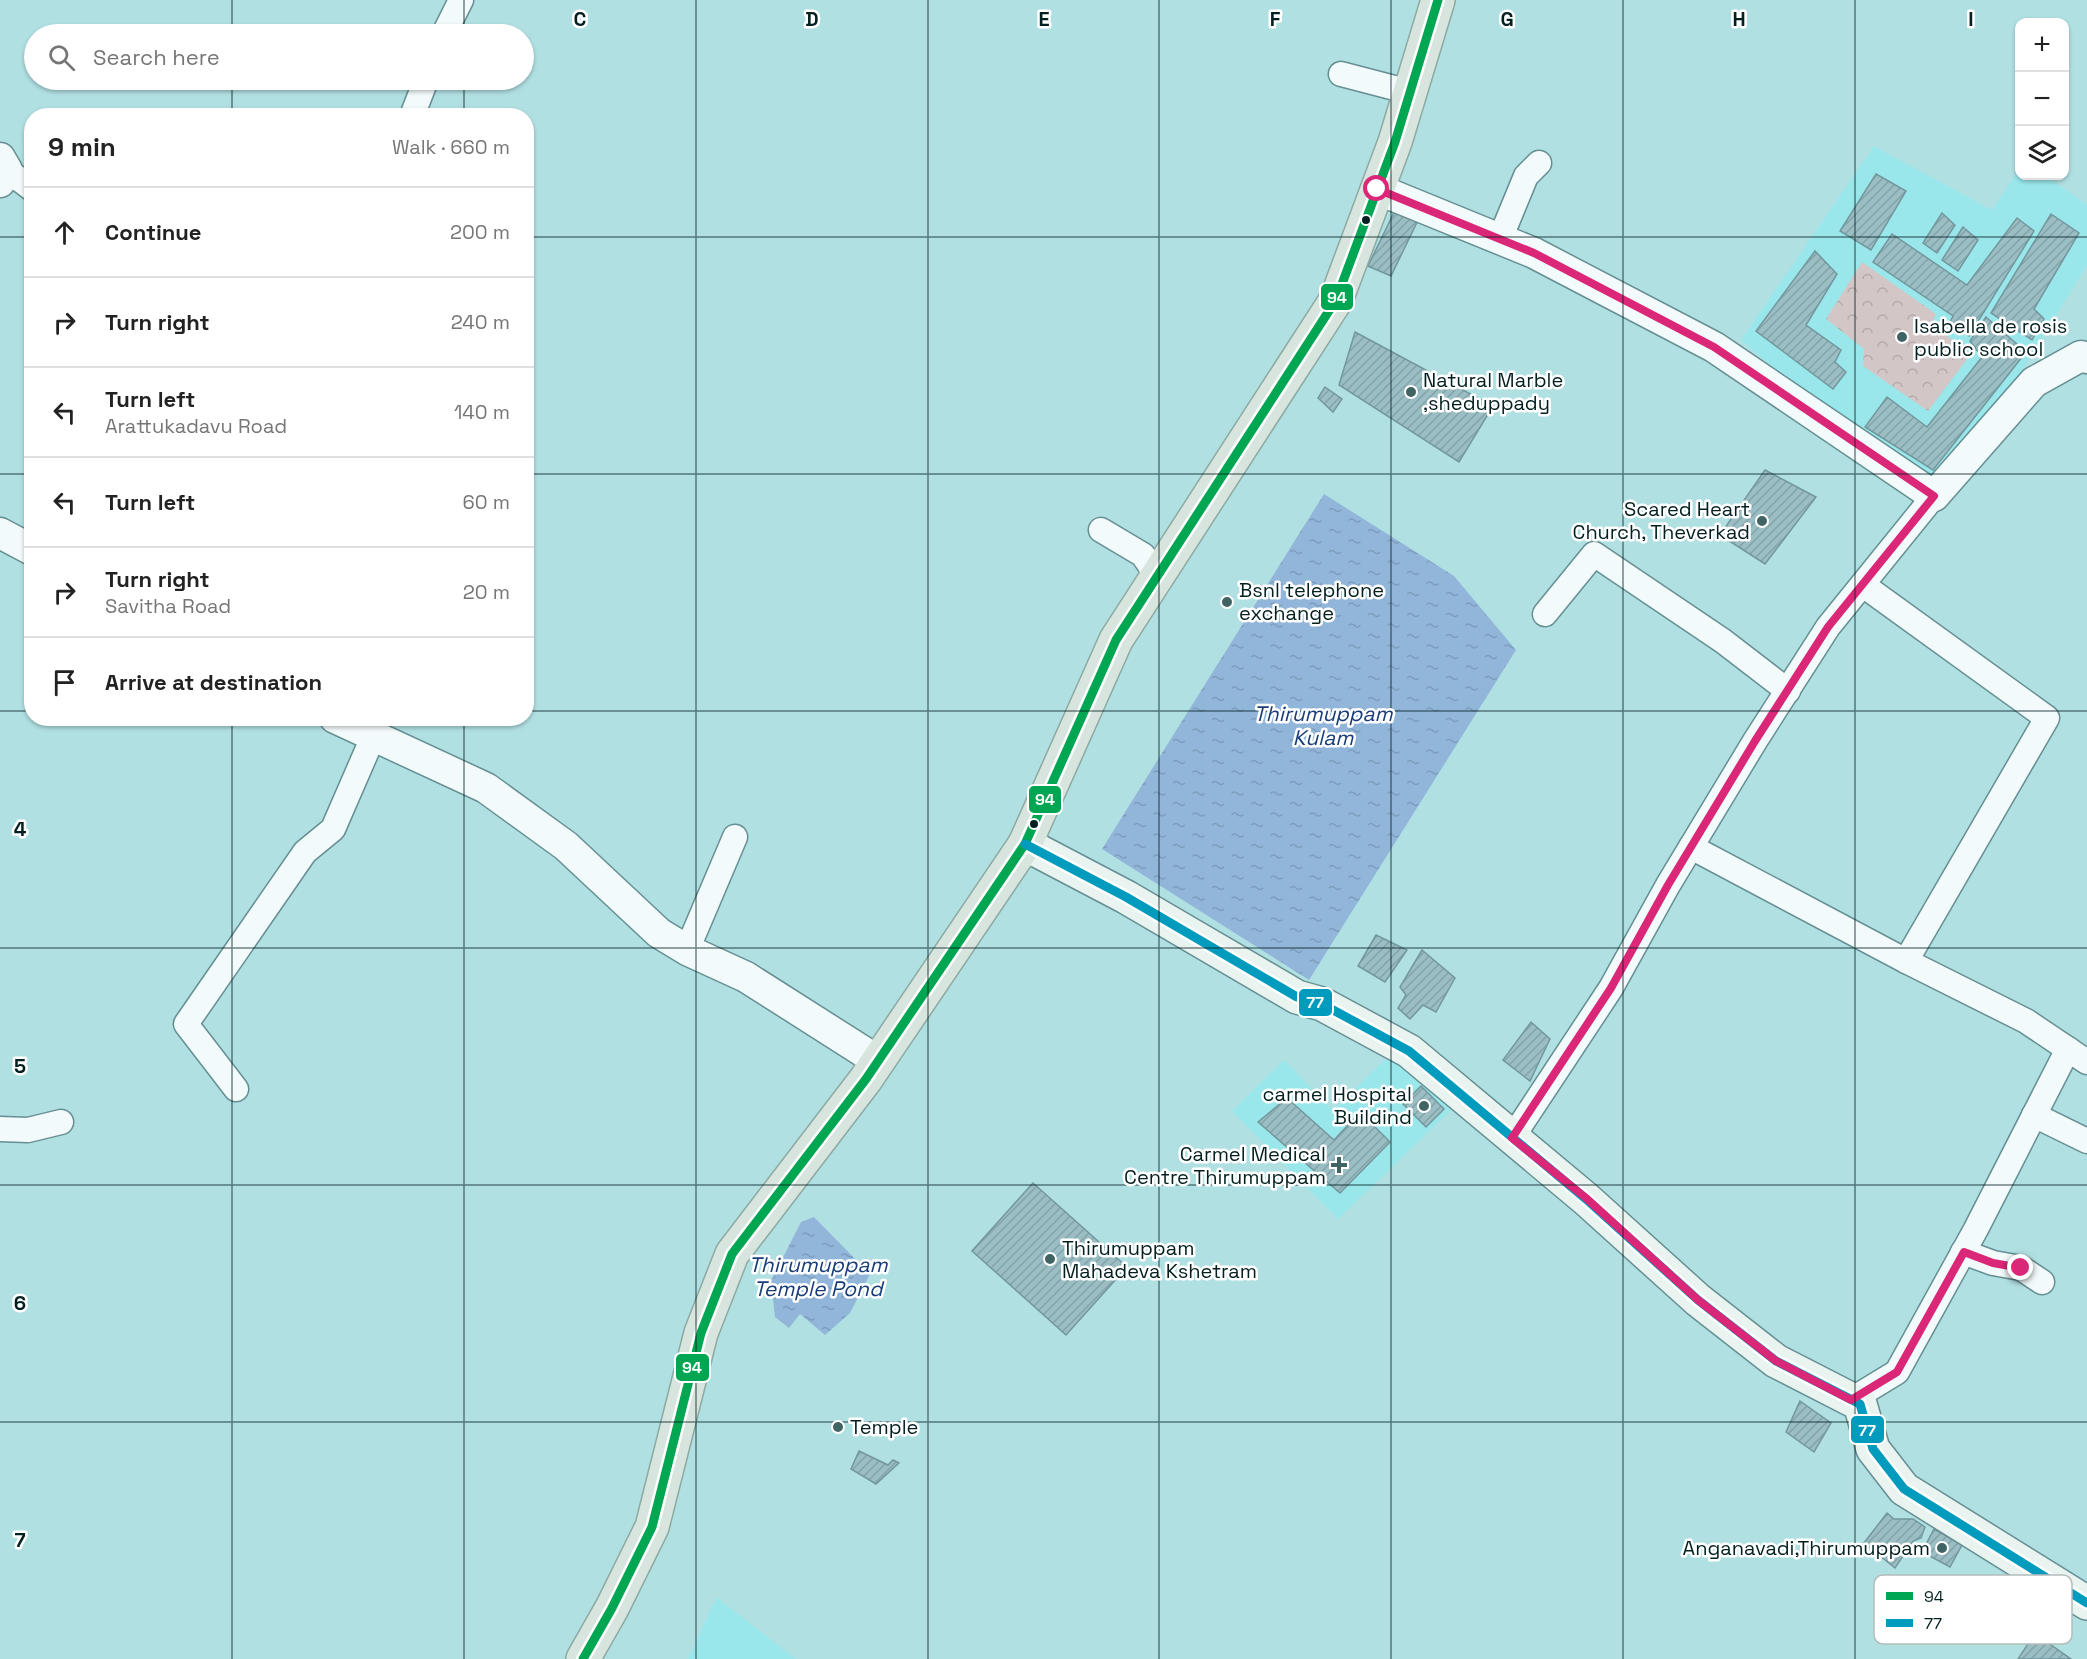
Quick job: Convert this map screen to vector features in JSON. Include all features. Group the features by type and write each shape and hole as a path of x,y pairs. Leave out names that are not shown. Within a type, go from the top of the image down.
{"highway":[{"path":"583,1659 612,1608 652,1527 701,1333 732,1254 878,1061 1025,844 1116,640 1336,300 1410,92 1438,0"}],"main road":[{"path":"1025,844 1126,897 1297,997 1322,1004 1409,1051 1586,1198 1698,1300 1776,1361 1860,1404 1873,1449 1904,1489 2042,1575"},
{"path":"2072,1594 2087,1603"}],"street":[{"path":"449,24 461,0"},
{"path":"1341,74 1410,92"},
{"path":"415,108 422,90"},
{"path":"1500,239 1526,176 1539,163"},
{"path":"2,170 24,184"},
{"path":"1377,189 1534,253 1714,347 1934,496"},
{"path":"1512,1138 1611,988 1691,847 1828,627 1934,496 2034,382 2081,356 2087,358"},
{"path":"1101,530 1143,555 1157,576"},
{"path":"0,533 24,546"},
{"path":"1545,614 1594,554 1724,641 1788,691"},
{"path":"1863,585 2047,718 1906,961"},
{"path":"351,726 486,788 566,846 658,933 687,950 746,977 878,1061"},
{"path":"236,1089 186,1024 305,852 333,829 373,737"},
{"path":"687,950 735,837"},
{"path":"1691,847 1906,961 2026,1021 2077,1056 2034,1115 1964,1252 1897,1372 1851,1400"},
{"path":"2034,1115 2087,1141"},
{"path":"0,1129 28,1130 61,1122"},
{"path":"1964,1252 1993,1263 2021,1268 2042,1282"}],"shaded area":[{"path":"1874,146 1992,210 2015,175 2015,180 2052,180 2087,205 2087,265 2012,386 1933,486 1832,418 1741,340"},
{"name":"Carmel Medical Centre Thirumuppam","path":"1394,1051 1451,1110 1338,1219 1232,1111 1284,1060 1333,1110"},
{"path":"717,1598 796,1659 688,1659"}],"green space":[{"path":"1862,262 1936,314 1932,323 1970,355 1928,411 1863,366 1864,349 1826,319"}],"water":[{"name":"Thirumuppam Kulam","path":"1324,494 1454,576 1516,650 1309,980 1102,849"},
{"name":"Thirumuppam Temple Pond","path":"814,1217 870,1274 850,1313 825,1335 800,1314 789,1328 775,1317 771,1281 801,1222"}],"building":[{"path":"1876,174 1906,191 1871,250 1840,231"},
{"path":"1399,202 1421,214 1391,276 1368,266"},
{"path":"1942,213 1955,225 1937,253 1923,243"},
{"path":"2051,214 2079,233 2034,309 2044,319 2032,340 1991,313"},
{"path":"2017,218 2034,231 1969,336 1949,324 1953,316 1873,262 1892,234 1967,285"},
{"path":"1963,227 1978,240 1958,271 1942,260"},
{"path":"1815,251 1837,274 1806,325 1841,350 1835,362 1846,372 1833,389 1756,331"},
{"path":"1986,317 2026,352 1933,470 1865,427 1887,397 1927,427 1982,357 1970,341"},
{"path":"1355,332 1493,406 1459,462 1339,385"},
{"path":"1325,387 1342,399 1333,412 1318,398"},
{"path":"1765,470 1816,497 1765,564 1720,535"},
{"path":"1376,935 1407,950 1385,982 1358,966"},
{"path":"1422,950 1455,978 1436,1012 1423,1005 1410,1019 1398,1008 1406,995 1400,987"},
{"path":"1531,1022 1550,1039 1530,1081 1503,1060"},
{"name":"carmel Hospital Buildind","path":"1421,1086 1444,1109 1426,1127 1403,1104"},
{"path":"1287,1098 1334,1140 1360,1112 1390,1142 1340,1193 1258,1122"},
{"name":"Thirumuppam Mahadeva Kshetram","path":"1033,1183 1127,1267 1066,1335 972,1251"},
{"path":"1800,1401 1831,1423 1814,1452 1786,1432"},
{"path":"859,1451 888,1465 893,1460 899,1463 876,1484 851,1469"},
{"path":"1887,1513 1894,1519 1913,1519 1925,1527 1921,1538 1913,1541 1895,1568 1864,1543"},
{"name":"Anganavadi,Thirumuppam","path":"1934,1529 1962,1545 1950,1567 1922,1552"},
{"path":"2028,1644 2050,1644 2071,1659 2018,1659"}],"transit line":[{"name":"94","path":"583,1659 612,1608 652,1527 701,1333 732,1254 866,1079 1025,844 1116,640 1336,300 1395,142 1438,0"},
{"name":"77","path":"1025,844 1126,897 1297,997 1322,1004 1409,1051 1586,1199 1698,1300 1776,1361 1860,1404 1873,1449 1904,1489 2042,1575"},
{"name":"77","path":"2072,1594 2087,1603"}],"place":[{"name":"Isabella de rosis public school","path":"1902,337"},
{"name":"Natural Marble ,sheduppady","path":"1411,392"},
{"name":"Scared Heart Church, Theverkad","path":"1762,521"},
{"name":"Bsnl telephone exchange","path":"1227,602"},
{"name":"carmel Hospital Buildind","path":"1424,1106"},
{"name":"Carmel Medical Centre Thirumuppam","path":"1339,1165"},
{"name":"Thirumuppam Mahadeva Kshetram","path":"1050,1259"},
{"name":"Temple","path":"838,1427"},
{"name":"Anganavadi,Thirumuppam","path":"1942,1548"}],"route":[{"path":"1377,189 1534,253 1714,347 1934,496 1828,627 1755,741 1668,885 1611,988 1512,1138 1586,1198 1698,1300 1776,1361 1851,1400 1897,1372 1964,1252 1993,1263 2021,1268"}]}
